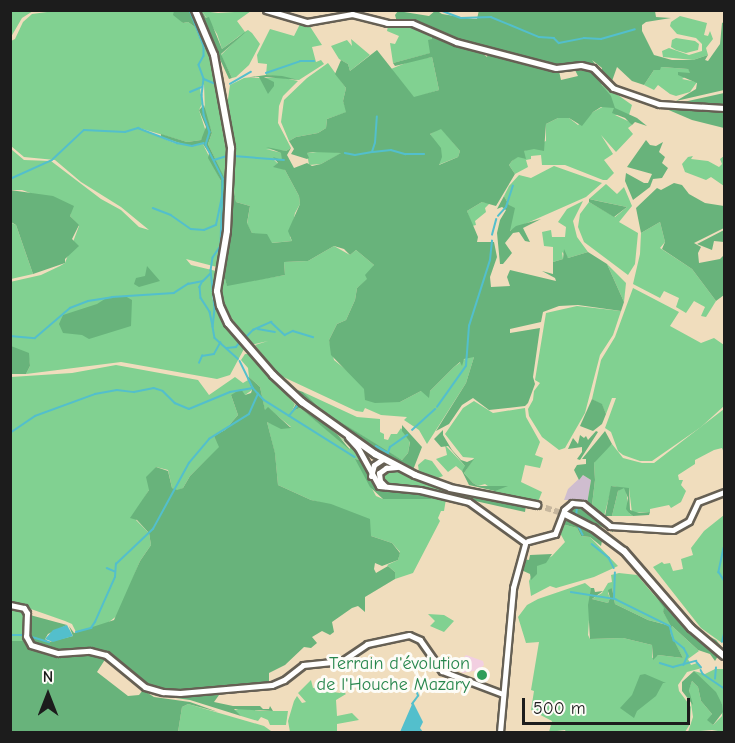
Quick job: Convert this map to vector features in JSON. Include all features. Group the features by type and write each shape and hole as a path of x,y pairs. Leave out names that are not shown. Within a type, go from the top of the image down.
{"main road":[{"path":"195,10 214,55 231,148 226,240 218,282 220,306 228,323 273,375 302,402 348,437 383,459 450,488 537,505"},
{"path":"565,514 593,528 624,551 691,628 724,656"}],"street":[{"path":"266,10 307,22 352,14 387,23 412,23 456,42 552,67 593,68 613,88 665,106 724,108"},
{"path":"348,437 360,451 371,476 379,486 420,490 475,504 525,542"},
{"path":"371,476 374,465 383,459"},
{"path":"383,459 379,473 382,483 393,488"},
{"path":"379,473 386,468 397,467"},
{"path":"525,542 555,534 564,510 572,503 583,504 610,526 643,526 673,530 689,521 698,502 724,492"},
{"path":"500,732 514,578 525,542"},
{"path":"10,605 24,608 27,613 26,636 31,645 58,652 90,651 106,655 132,677 155,691 175,694 272,685 284,680 303,665 342,661 367,644 409,636 420,640 442,671 503,694"}],"shaded area":[{"path":"583,475 591,480 587,504 577,500 564,500 568,489"},
{"path":"466,655 483,661 484,665 479,670 462,673 460,662"}],"green space":[{"path":"11,10 33,11 22,18 11,37"},
{"path":"62,10 175,11 183,23 188,22 195,27 202,45 205,48 208,46 216,73 222,113 220,116 226,152 224,178 208,144 212,133 205,112 204,84 200,87 202,104 199,110 206,132 201,140 187,142 139,128 174,143 193,146 203,144 221,181 221,251 217,267 186,259 191,265 216,271 212,298 216,308 245,347 230,375 217,379 121,362 26,374 30,366 29,359 11,346 10,282 41,275 65,263 79,226 70,216 72,208 22,190 11,190 11,149 24,160 51,161 101,199 121,210 139,227 149,230 121,207 81,182 55,160 24,157 11,146 11,41 15,39 23,22 32,14"},
{"path":"436,10 442,14 473,19 477,19 479,10 655,11 656,17 671,18 646,22 642,25 642,31 654,55 672,60 693,60 708,55 705,60 708,61 720,44 724,22 724,90 676,101 696,89 697,83 678,75 678,72 690,73 688,69 661,67 660,70 654,70 644,85 632,81 617,67 611,84 602,72 602,68 592,60 599,69 588,64 556,66 456,39 417,22 397,22 395,15 398,11 429,16"},
{"path":"174,11 192,11 208,46 206,48 202,45 195,27 188,22 183,23 173,15"},
{"path":"198,11 202,11 206,18 209,17 222,49 248,30 221,54 232,78 229,79"},
{"path":"202,11 218,13 251,11 237,21 245,32 248,30 252,33 260,44 249,65 236,77 232,78 221,55 242,34 222,49 217,34"},
{"path":"680,16 707,23 704,35 708,36 710,31 713,39 706,48 708,55 693,60 663,57 662,51 669,48 689,55 702,51 702,44 696,38 677,34 670,26 671,22"},
{"path":"300,24 309,25 322,45 312,47 316,62 321,60 324,64 299,80 266,75 267,64 258,63 257,55 270,29 294,36"},
{"path":"407,24 423,28 432,36 431,53 393,63 390,43 395,44 399,36 387,31 388,26"},
{"path":"427,31 460,46 478,50 487,57 488,54 504,55 559,71 561,80 578,76 575,70 590,71 598,75 612,90 601,84 611,96 615,108 637,118 647,126 635,122 632,125 625,118 612,113 614,108 601,107 593,112 582,126 569,118 558,118 546,124 544,151 534,149 524,151 526,159 518,157 509,165 515,174 496,206 482,202 467,211 478,237 477,242 494,242 497,257 490,277 491,287 510,286 507,277 510,270 556,281 555,278 542,271 553,274 553,262 563,259 564,249 568,258 588,252 607,264 624,302 621,311 578,305 559,306 543,312 541,322 510,329 510,333 540,328 533,377 535,384 528,403 525,406 489,410 473,398 462,405 449,424 436,431 466,383 474,357 464,359 462,366 460,362 454,367 430,391 429,398 421,391 400,402 375,403 365,400 364,389 331,355 329,340 337,324 346,320 355,300 357,288 367,279 365,275 374,265 356,250 350,255 344,249 334,246 308,261 284,262 285,275 227,286 225,279 221,279 232,179 236,202 250,206 247,223 252,233 267,234 272,243 292,241 288,231 300,204 299,196 285,170 273,167 278,163 273,157 282,160 281,153 266,147 286,151 291,148 287,155 294,168 307,163 312,166 321,164 341,153 307,153 309,158 307,159 291,154 294,149 289,141 296,137 318,133 326,128 327,119 346,112 343,101 346,88 335,74 341,60 348,64 350,71 377,50 414,97 439,90 432,57 395,66 393,63 430,53 428,40 432,39","holes":["441,129 460,151 458,157 439,165 442,157 441,148 430,134"]},
{"path":"676,38 695,41 699,44 698,50 686,53 676,50 671,47 672,40"},
{"path":"351,39 370,55 350,71 348,64 339,59 331,46 347,40 352,46"},
{"path":"432,57 439,90 414,98 391,69 413,60"},
{"path":"328,63 346,88 343,101 347,112 327,119 326,128 318,133 296,137 289,141 281,122 284,100 307,78"},
{"path":"661,67 688,69 691,73 682,79 697,82 690,92 676,96 658,85 654,90 644,85 654,70"},
{"path":"266,75 299,80 264,77 274,82 268,94 259,77 244,78"},
{"path":"244,78 284,78 298,81 283,96 279,106 278,123 291,148 286,151 266,149 282,153 282,160 273,159 285,170 299,196 300,204 295,213 290,237 292,241 271,243 252,233 247,224 250,206 236,202 232,179 233,140 227,106 230,85"},
{"path":"601,83 632,105 629,115 615,115 630,122 632,125 628,128 633,134 616,152 601,135 613,154 604,160 614,173 607,180 603,180 565,165 542,165 541,155 531,156 531,159 526,160 528,167 515,174 509,165 524,151 546,141 546,124 558,118 569,118 578,125 593,112 612,102"},
{"path":"724,93 724,106 679,103"},
{"path":"204,105 212,133 208,144 224,177 226,152 220,116 222,113 228,146 221,251 221,181 208,158 209,153 203,144 189,146 161,137 161,134 187,142 201,140 206,127 199,110"},
{"path":"664,108 724,110 724,128 692,120"},
{"path":"441,128 460,151 458,157 438,165 437,145 430,134"},
{"path":"646,140 650,145 656,146 663,142 659,152 665,157 662,163 668,168 662,178 653,179 650,187 633,200 625,181 626,173 644,183 648,183 652,174 627,167"},
{"path":"327,151 342,153 321,164 309,165 307,153"},
{"path":"693,156 691,159 708,161 719,167 722,164 720,159 724,156 724,186 711,177 706,180 685,172 682,164 688,157"},
{"path":"554,166 602,183 586,197 509,231 513,213 504,196 509,186 519,175 531,178"},
{"path":"674,183 682,185 689,194 705,203 724,206 724,228 694,243 701,247 698,253 699,263 720,259 724,255 724,295 716,301 692,269 662,249 665,242 660,222 641,233 636,208 657,188 661,190"},
{"path":"606,184 617,194 624,187 632,206 619,222 638,233 635,264 628,275 584,242 578,227 580,214 589,202 615,217 627,207 589,199"},
{"path":"10,190 53,196 74,206 70,216 79,225 72,239 79,246 65,259 65,263 33,274 16,225 11,222"},
{"path":"504,196 509,205 515,208 510,231 516,226 541,219 523,228 530,242 525,241 519,232 513,233 505,243 512,253 503,264 500,264 497,233 500,220 506,210 502,207 497,209"},
{"path":"589,199 627,207 614,217 589,202"},
{"path":"583,201 573,221 577,237 588,252 568,258 562,252 563,259 553,262 553,247 544,246 542,232 551,230 552,237 565,237 566,227 558,222 567,209"},
{"path":"482,202 490,203 485,208 486,212 475,221 476,225 472,226 467,211"},
{"path":"10,222 16,225 33,274 11,279"},
{"path":"660,222 665,242 660,248 692,269 716,301 706,317 701,316 705,307 694,301 686,313 676,307 679,298 664,291 660,298 633,284 640,254 641,233"},
{"path":"724,230 724,242 714,241 712,250 697,244"},
{"path":"334,246 350,255 356,250 374,265 368,279 357,288 355,300 346,320 337,324 329,340 334,360 350,373 400,402 421,391 429,392 454,367 469,356 474,357 466,383 427,444 419,430 404,420 407,417 381,415 365,408 363,412 356,411 277,374 255,345 268,341 251,345 223,306 221,279 225,279 227,285 285,275 284,262 308,261"},
{"path":"607,264 626,283 624,302"},
{"path":"147,266 160,281 139,287 134,284 136,278 145,276"},
{"path":"633,288 679,312 670,326 701,343 714,338 724,345 724,406 701,427 652,461 640,461 618,451 611,432 605,428 616,398 612,398 606,414 602,405 592,399 601,360 615,337"},
{"path":"125,296 132,300 131,326 89,339 82,335 63,333 59,324 63,315 97,304 108,297"},
{"path":"577,306 621,311 613,335 600,355 585,413 565,448 559,450 542,437 529,416 528,409 533,400 534,391 540,383 535,380 546,313"},
{"path":"11,346 29,353 30,366 26,374 11,374"},
{"path":"245,354 249,354 295,404 292,411 300,408 350,449 338,435 352,446 361,460 356,459 376,496 383,499 432,499 431,496 446,499 444,511 441,511 438,518 440,521 413,573 395,579 395,572 387,565 398,560 400,552 392,543 371,536 330,505 311,500 278,485 275,454 267,422 284,428 291,427 268,408 265,411 260,387 249,377 248,368 241,360"},
{"path":"116,365 198,380 209,395 235,377 243,383 248,380 252,390 245,395 231,395 238,415 225,430 214,436 220,447 190,476 183,488 177,491 172,488 168,470 156,467 149,490 138,508 136,520 149,533 151,545 140,561 118,615 105,625 76,632 72,624 11,602 11,377 72,373"},
{"path":"249,377 260,387 265,410 268,407 291,428 281,429 267,422 275,453 278,485 311,500 331,504 370,519 371,536 392,543 400,553 398,560 382,566 375,563 374,569 376,573 388,566 395,572 395,579 365,597 365,612 358,606 352,608 332,622 334,632 330,635 322,631 312,637 317,643 311,648 304,647 285,665 269,673 269,684 172,692 145,685 106,658 97,672 128,696 139,695 143,690 154,697 190,702 218,712 188,704 182,707 178,732 11,732 10,641 28,641 30,615 67,625 48,634 45,639 49,642 73,636 69,626 74,633 114,620 140,561 151,545 149,533 137,520 130,518 149,490 146,477 156,467 168,471 172,488 177,490 183,488 190,476 219,447 214,436 225,430 238,415 231,395 241,389 245,395 251,393 247,378"},
{"path":"292,388 303,392 323,411 402,460 408,453 410,442 402,431 402,425 422,447 413,470 373,449 308,403"},
{"path":"303,392 357,417 380,419 380,432 384,434 384,439 388,440 391,434 397,434 401,428 410,441 408,453 402,460 388,452 323,411"},
{"path":"592,399 602,404 606,414 602,424 593,431 580,426"},
{"path":"474,401 493,413 525,408 526,417 540,442 535,455 543,458 540,468 525,465 521,482 542,492 538,502 459,487 495,491 485,484 478,486 464,473 474,458 463,457 445,434 463,408"},
{"path":"297,402 338,435 350,450 300,408 292,411"},
{"path":"724,409 724,453 722,448 714,450 695,460 695,464 678,475 679,480 683,480 681,485 686,491 681,502 671,508 669,505 650,509 650,512 632,513 629,488 626,489 629,513 633,516 612,516 618,491 622,488 612,486 603,520 592,505 595,480 594,463 597,457 612,444 623,458 642,463 654,463"},
{"path":"443,430 443,435 452,450 461,460 467,462 474,459 464,473 473,483 478,486 508,486 495,491 469,485 462,471 465,466 448,446 441,447 434,439"},
{"path":"596,431 598,432 580,460 577,459 582,452 582,447 568,449 573,438 578,444 580,435 584,438 586,436 588,440"},
{"path":"605,431 612,444 594,463 595,480 592,505 603,520 587,504 591,480 583,475 579,480 574,470 577,465 586,464 586,459 582,459"},
{"path":"445,445 466,467 462,471 456,466 448,472 436,459 447,455"},
{"path":"355,459 361,460 378,489 423,494 433,499 383,499 370,487"},
{"path":"425,459 432,461 443,476 438,478 419,472 418,465"},
{"path":"387,470 395,470 445,490 444,494 388,485 382,481 382,475"},
{"path":"611,486 629,488 630,510 639,513 650,512 649,515 633,516 629,513 626,509 628,498 624,488 618,491 612,516 605,516"},
{"path":"445,490 526,505 525,512 444,494"},
{"path":"576,505 604,526 613,529 613,532 568,511 569,506"},
{"path":"724,515 724,638 722,643 701,628 653,567 662,562 670,563 673,571 683,569 681,559 693,555 691,548 704,531"},
{"path":"564,517 591,531 602,541 601,546 590,537 581,536 577,528 562,524"},
{"path":"562,524 577,528 581,536 590,537 618,566 594,577 556,588 550,586 531,596 529,581 536,566 552,556 565,542 560,533"},
{"path":"552,554 546,563 537,566 537,574 531,580 530,574 519,569 523,559 529,560 530,555"},
{"path":"648,571 703,633 716,640 721,646 720,649 692,624"},
{"path":"640,572 676,618 718,656 715,661 710,654 698,650 672,626 671,635 683,658 658,655 653,660 652,645 623,638 590,639 588,605 591,588 594,588 595,592 603,591 592,599 608,603 610,598 608,590 612,588 615,604 648,620 671,626 663,612 664,608 638,573"},
{"path":"619,573 637,575 665,608 663,612 672,626 648,620 615,604 612,588 608,593 610,598 608,603 592,599 602,593 608,583 612,582 611,575"},
{"path":"585,583 591,588 588,635 590,639 623,638 652,645 652,658 658,655 683,658 669,630 672,626 699,651 688,659 691,665 697,663 702,668 687,672 678,685 679,691 691,707 690,724 685,732 566,732 565,730 549,732 552,721 531,710 534,691 531,690 539,642 526,643 518,617 527,605"},
{"path":"10,606 23,610 26,614 26,643 11,641"},
{"path":"428,614 444,615 454,621 444,632 430,626 435,621"},
{"path":"715,669 724,669 724,732 712,730 688,732 693,717 689,689 692,681 698,687 701,701 712,714 708,720 713,725 722,716 722,704 694,671 705,674"},
{"path":"694,671 716,692 722,704 723,712 713,725 707,720 712,714 701,701 698,687 692,681 689,690 693,705 682,691 682,682"},
{"path":"645,674 666,683 663,683 656,696 637,711 634,718 620,708 632,695 640,675"},
{"path":"311,680 313,688 319,687 320,690 340,693 343,691 346,694 336,700 337,716 352,713 359,720 337,724 337,732 290,732 288,721 294,701 297,696 302,703 306,702 298,693"},
{"path":"146,688 153,693 173,696 225,690 226,693 219,695 214,702 233,706 260,706 263,709 269,709 270,706 273,711 234,709 241,716 190,700 154,695"},
{"path":"188,704 264,726 271,731 178,732 182,707"},
{"path":"241,708 288,711 286,725 270,725 268,720 261,717 258,721 233,711"}],"water":[{"path":"67,625 73,636 53,642 45,639 53,630"},
{"path":"413,702 423,722 420,728 423,732 400,732"}],"waterway":[{"path":"190,10 204,46 204,56 199,65 204,79 202,95 204,115 210,132 206,145 223,179 221,246 213,258 211,270 215,309 213,327 215,338 238,359"},
{"path":"440,10 461,18 491,17 539,37 554,38 559,43 584,38 601,39 635,29"},
{"path":"266,73 300,61 314,61"},
{"path":"230,84 251,72"},
{"path":"204,79 216,84"},
{"path":"190,92 202,87"},
{"path":"345,153 355,155 372,152 377,117"},
{"path":"53,159 84,130 125,132 138,128 177,143 192,146 204,143"},
{"path":"373,152 391,150 405,154 424,154"},
{"path":"214,160 227,156"},
{"path":"234,156 284,160"},
{"path":"10,179 52,160"},
{"path":"498,216 506,207 513,186"},
{"path":"153,208 171,215 191,229 204,230 216,225 222,196"},
{"path":"492,235 496,220"},
{"path":"437,407 466,366 469,326 490,260 492,241"},
{"path":"10,336 35,338 70,308 88,301 174,293 188,284 203,281 210,274"},
{"path":"203,281 200,287 201,298 210,312 213,326"},
{"path":"244,339 253,330 271,322 285,335 293,331 313,337"},
{"path":"258,329 275,332"},
{"path":"227,348 236,347 240,342"},
{"path":"199,363 202,356 214,354 220,343"},
{"path":"240,361 253,388 264,400 355,457"},
{"path":"10,433 35,416 95,394 117,390 134,392 154,388 163,391 175,403 189,409 230,392 253,388"},
{"path":"76,632 91,628 115,577 116,564 153,529 189,463 209,439 249,414 258,394"},
{"path":"289,416 298,405"},
{"path":"412,430 435,409"},
{"path":"376,446 388,453 390,447 407,435"},
{"path":"576,516 577,508"},
{"path":"577,523 583,535"},
{"path":"592,544 609,558 614,568"},
{"path":"724,548 719,572 724,580"},
{"path":"107,568 114,571"},
{"path":"614,598 615,573"},
{"path":"571,592 615,599 670,626 674,640 684,648 688,656 684,665"},
{"path":"722,642 724,634"},
{"path":"10,635 24,635"},
{"path":"29,636 49,642"},
{"path":"660,663 673,667 696,661 701,667"},
{"path":"715,679 716,668"},
{"path":"701,670 703,674 724,688"},
{"path":"412,704 418,696 416,690"}],"tunnel":[{"path":"537,505 565,514"}],"place":[{"name":"Terrain d'évolution de l'Houche Mazary","path":"482,675"}]}
